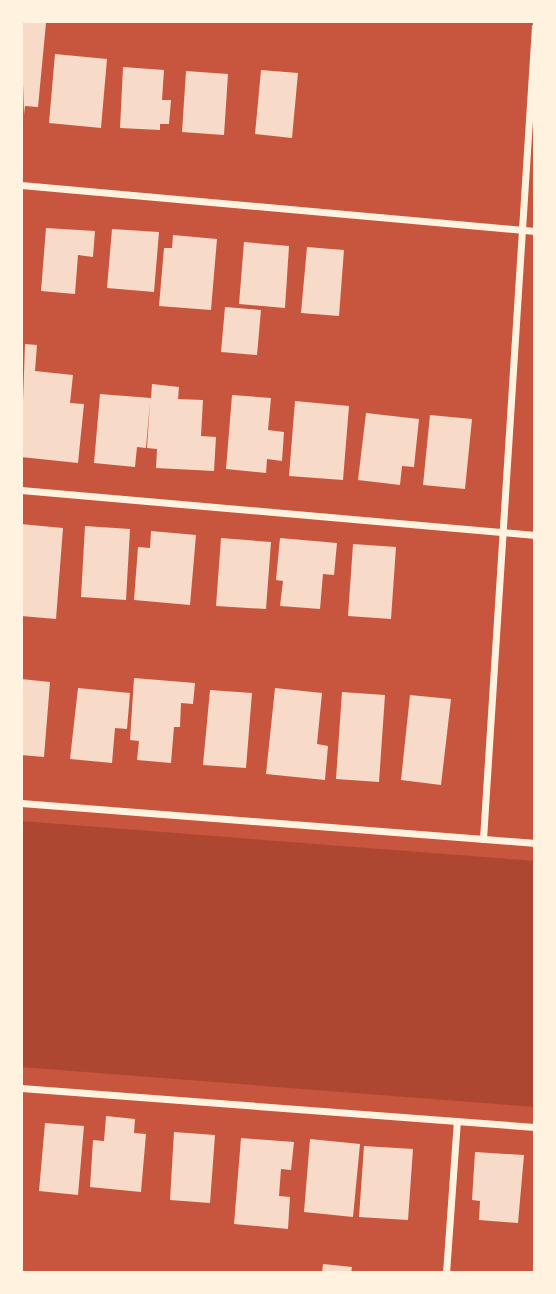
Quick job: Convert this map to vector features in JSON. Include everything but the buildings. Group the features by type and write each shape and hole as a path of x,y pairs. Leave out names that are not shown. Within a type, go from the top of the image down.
{"street":[{"path":"483,839 535,27"},
{"path":"21,185 535,230"},
{"path":"21,490 535,535"},
{"path":"21,803 535,843"},
{"path":"21,1088 535,1127"},
{"path":"446,1273 457,1121"}],"shaded area":[{"path":"21,821 535,861 535,1107 21,1067"}]}
